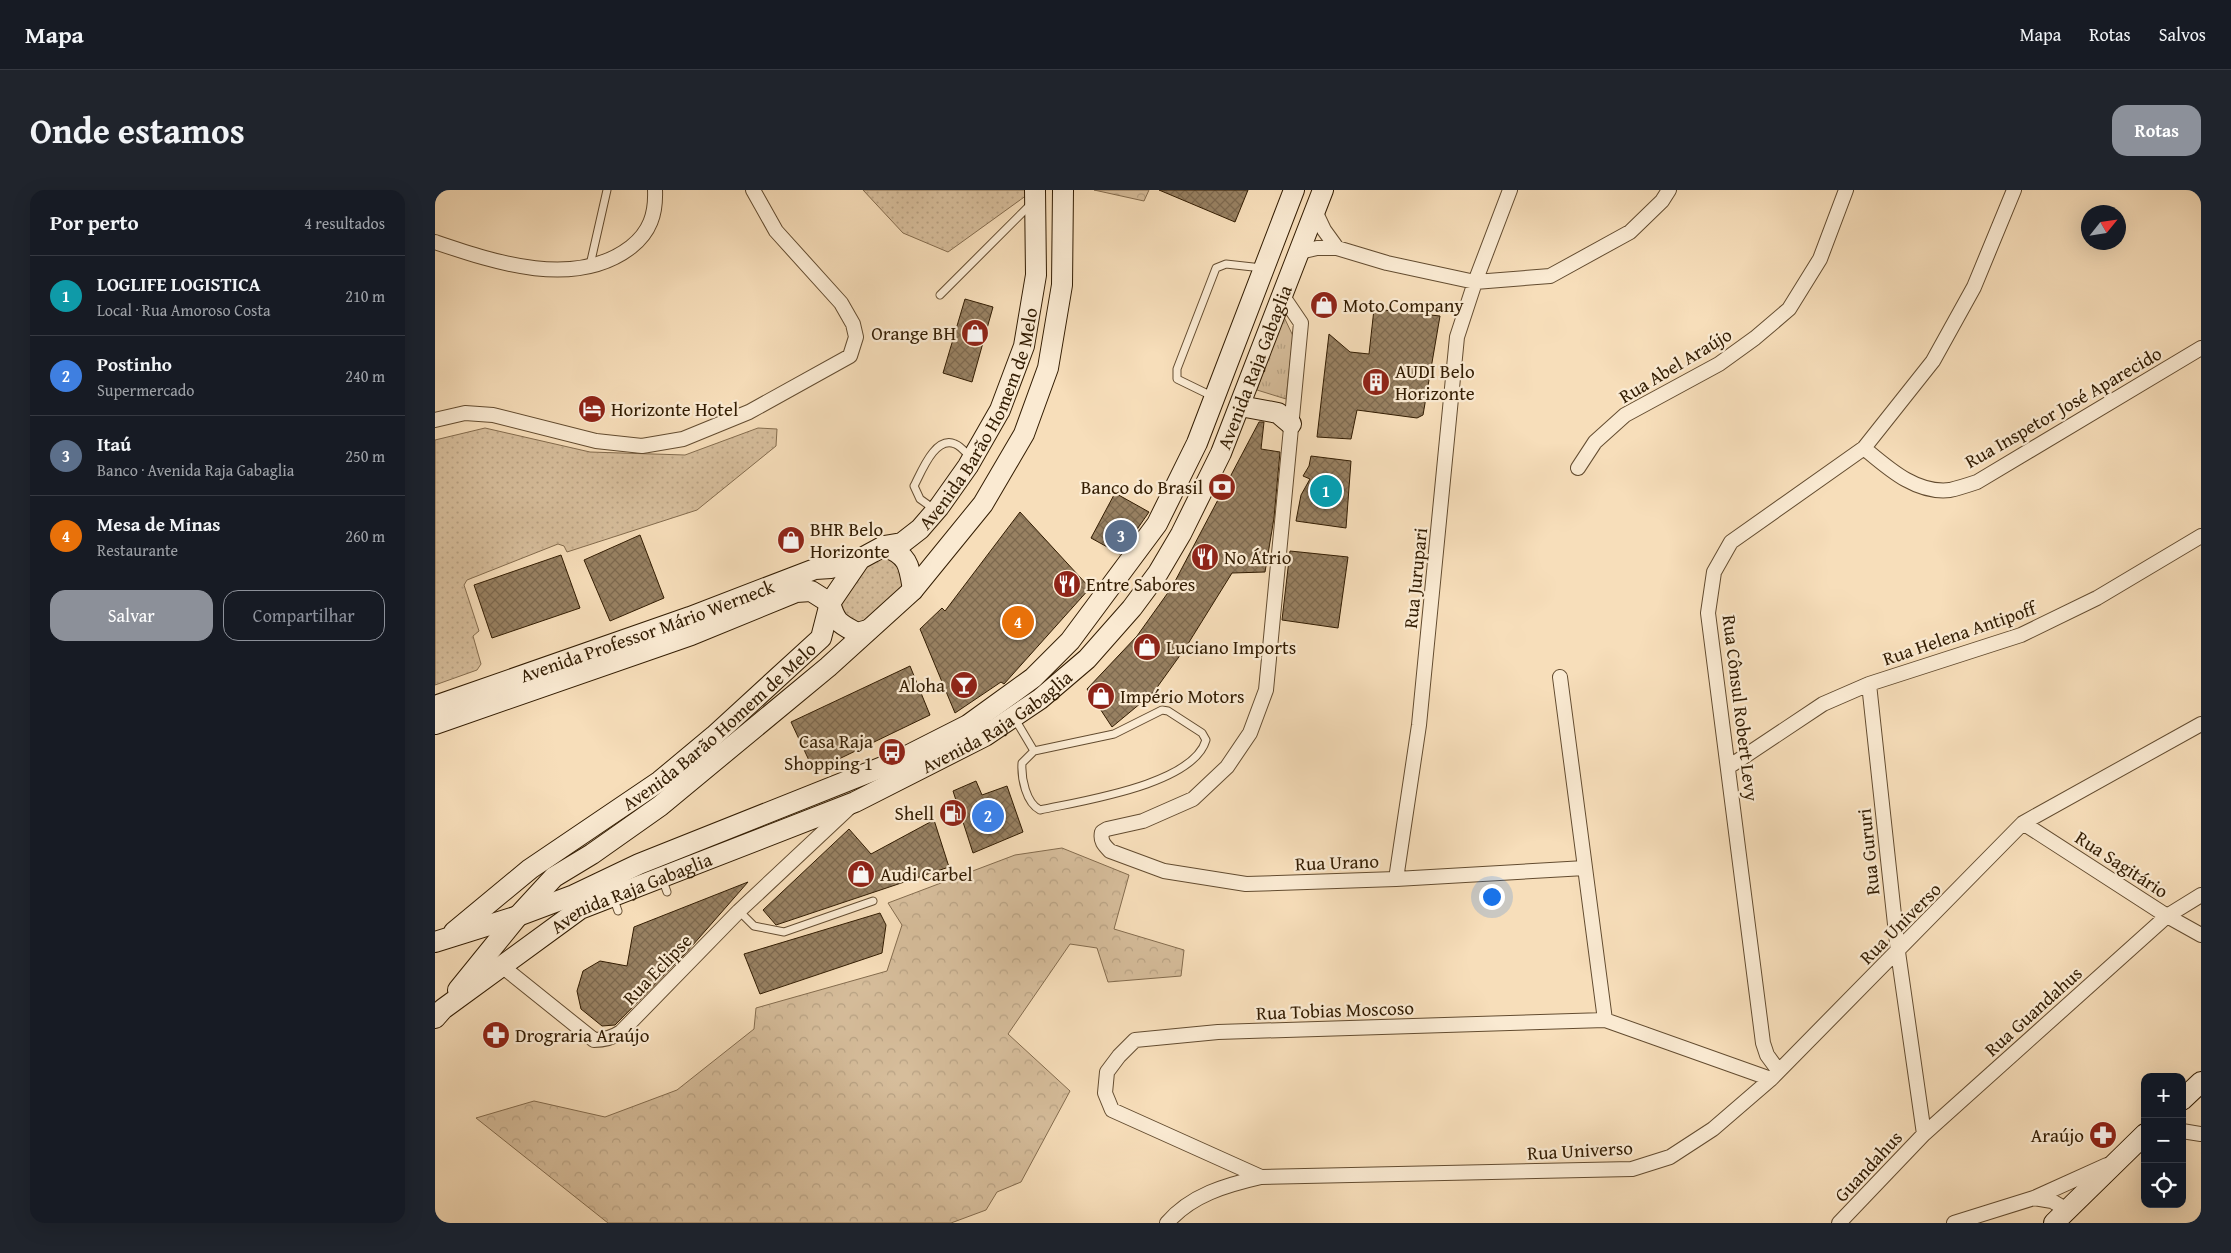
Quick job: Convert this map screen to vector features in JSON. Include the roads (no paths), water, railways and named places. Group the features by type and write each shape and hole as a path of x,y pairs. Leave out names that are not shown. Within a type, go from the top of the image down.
{"main road":[{"name":"Avenida Barão Homem de Melo","path":"438,1009 518,916 555,877 592,854 660,806 828,667 913,590 983,504 1024,434 1048,368 1063,285 1063,190"},
{"name":"Avenida Raja Gabaglia","path":"439,944 574,895 639,864 895,762 969,725 1033,678 1070,641 1157,524 1197,443 1294,190"},
{"name":"Avenida Raja Gabaglia","path":"438,1009 503,967 580,909 615,904 664,885 855,802 985,736 1040,699 1087,659 1132,608 1159,573 1201,496 1240,406 1323,190"},
{"name":"Avenida Barão Homem de Melo","path":"439,944 530,869 660,781 714,736 821,638 830,603 859,559 883,546 902,542 920,529 936,511 972,459 1000,410 1024,346 1036,275 1035,195"},
{"path":"1240,406 1252,406 1278,413 1291,424"},
{"path":"883,546 898,552 906,559 913,590"},
{"name":"Avenida Professor Mário Werneck","path":"435,724 691,626 815,569 831,568 859,559"},
{"name":"Avenida Professor Mário Werneck","path":"435,706 797,592 811,591 830,603"},
{"path":"830,603 835,619 839,622 857,633 868,630"},
{"path":"2186,1096 2201,1082"},
{"path":"2061,1216 2141,1138"}],"street":[{"path":"435,242 488,260 541,269 579,268 623,253 639,241 650,227 656,207 655,190"},
{"path":"435,420 465,413 493,415 596,441 642,446 683,439 749,412 850,356 856,337 853,324 841,303 776,232 753,190"},
{"name":"Rua Jurupari","path":"1396,879 1419,726 1457,337 1475,282 1511,190"},
{"path":"1300,252 1317,248 1337,248 1387,263 1475,282 1550,276 1630,232 1662,201 1669,190"},
{"name":"Rua Abel Araújo","path":"1578,468 1595,442 1625,415 1719,364 1755,338 1789,309 1820,259 1846,190"},
{"name":"Rua Cônsul Robert Levy","path":"1774,1075 1763,1043 1708,613 1714,572 1731,542 1864,448 1933,361 1974,287 2014,190"},
{"path":"1315,211 1324,230 1337,248"},
{"path":"1282,295 1301,323 1291,424"},
{"name":"Rua Inspetor José Aparecido","path":"1864,448 1890,471 1917,486 1949,490 1977,482 2201,348"},
{"name":"Rua Urano","path":"1291,424 1266,690 1250,733 1227,767 1193,799 1143,820 1107,829 1102,832 1100,838 1110,851 1165,871 1246,884 1396,879 1585,868"},
{"name":"Rua Helena Antipoff","path":"1729,766 1823,704 1869,684 2021,635 2097,598 2201,536"},
{"path":"1560,677 1605,1020"},
{"name":"Rua Gururi","path":"1869,684 1898,952 1924,1134"},
{"name":"Rua Universo","path":"1167,1223 1176,1212 1217,1188 1261,1176 1632,1169 1670,1157 1713,1129 1774,1075 1898,952 2023,823 2201,724"},
{"name":"Rua Eclipse","path":"503,967 594,1040 605,1040 621,1032 739,911 804,852 855,802"},
{"name":"Rua Sagitário","path":"2023,823 2167,916 2201,935"},
{"path":"790,829 800,835 804,841 804,852"},
{"name":"Rua Guandahus","path":"1924,1134 2167,916 2201,895"},
{"name":"Rua Tobias Moscoso","path":"1261,1176 1112,1110 1105,1093 1107,1072 1119,1056 1135,1040 1218,1032 1605,1020 1774,1075"},
{"path":"2186,1132 2201,1134"},
{"name":"Guandahus","path":"1839,1223 1924,1134"},
{"path":"1954,1223 2034,1198 2117,1161"},
{"path":"2034,1198 2052,1201 2061,1216"}],"lane":[{"path":"590,265 607,190"},
{"path":"939,295 1035,195"},
{"path":"1214,397 1177,379 1177,369 1180,360 1216,268 1226,264 1263,268"},
{"path":"936,511 920,499 914,486 929,457 942,444 951,443 956,444 972,459"},
{"path":"1162,710 1168,711 1203,734 1206,740 1195,756 1161,779 1144,786 1040,810 1033,807 1029,800 1021,770 1021,763 1034,751 1114,734 1162,710"},
{"path":"1013,717 1034,751"},
{"path":"739,911 754,926 784,932 873,901"}],"place":[{"name":"Moto Company","path":"1324,305"},
{"name":"Orange BH","path":"975,333"},
{"name":"AUDI Belo Horizonte","path":"1376,382"},
{"name":"Horizonte Hotel","path":"592,409"},
{"name":"Banco do Brasil","path":"1222,487"},
{"name":"LOGLIFE LOGISTICA","path":"1326,491"},
{"name":"Itaú","path":"1121,536"},
{"name":"BHR Belo Horizonte","path":"791,540"},
{"name":"No Átrio","path":"1205,557"},
{"name":"Entre Sabores","path":"1067,584"},
{"name":"Mesa de Minas","path":"1018,622"},
{"name":"Luciano Imports","path":"1147,647"},
{"name":"Aloha","path":"964,685"},
{"name":"Império Motors","path":"1101,696"},
{"name":"Casa Raja Shopping 1","path":"892,752"},
{"name":"Shell","path":"953,813"},
{"name":"Postinho","path":"988,816"},
{"name":"Audi Carbel","path":"861,874"},
{"name":"Drograria Araújo","path":"496,1035"},
{"name":"Araújo","path":"2103,1135"}]}
